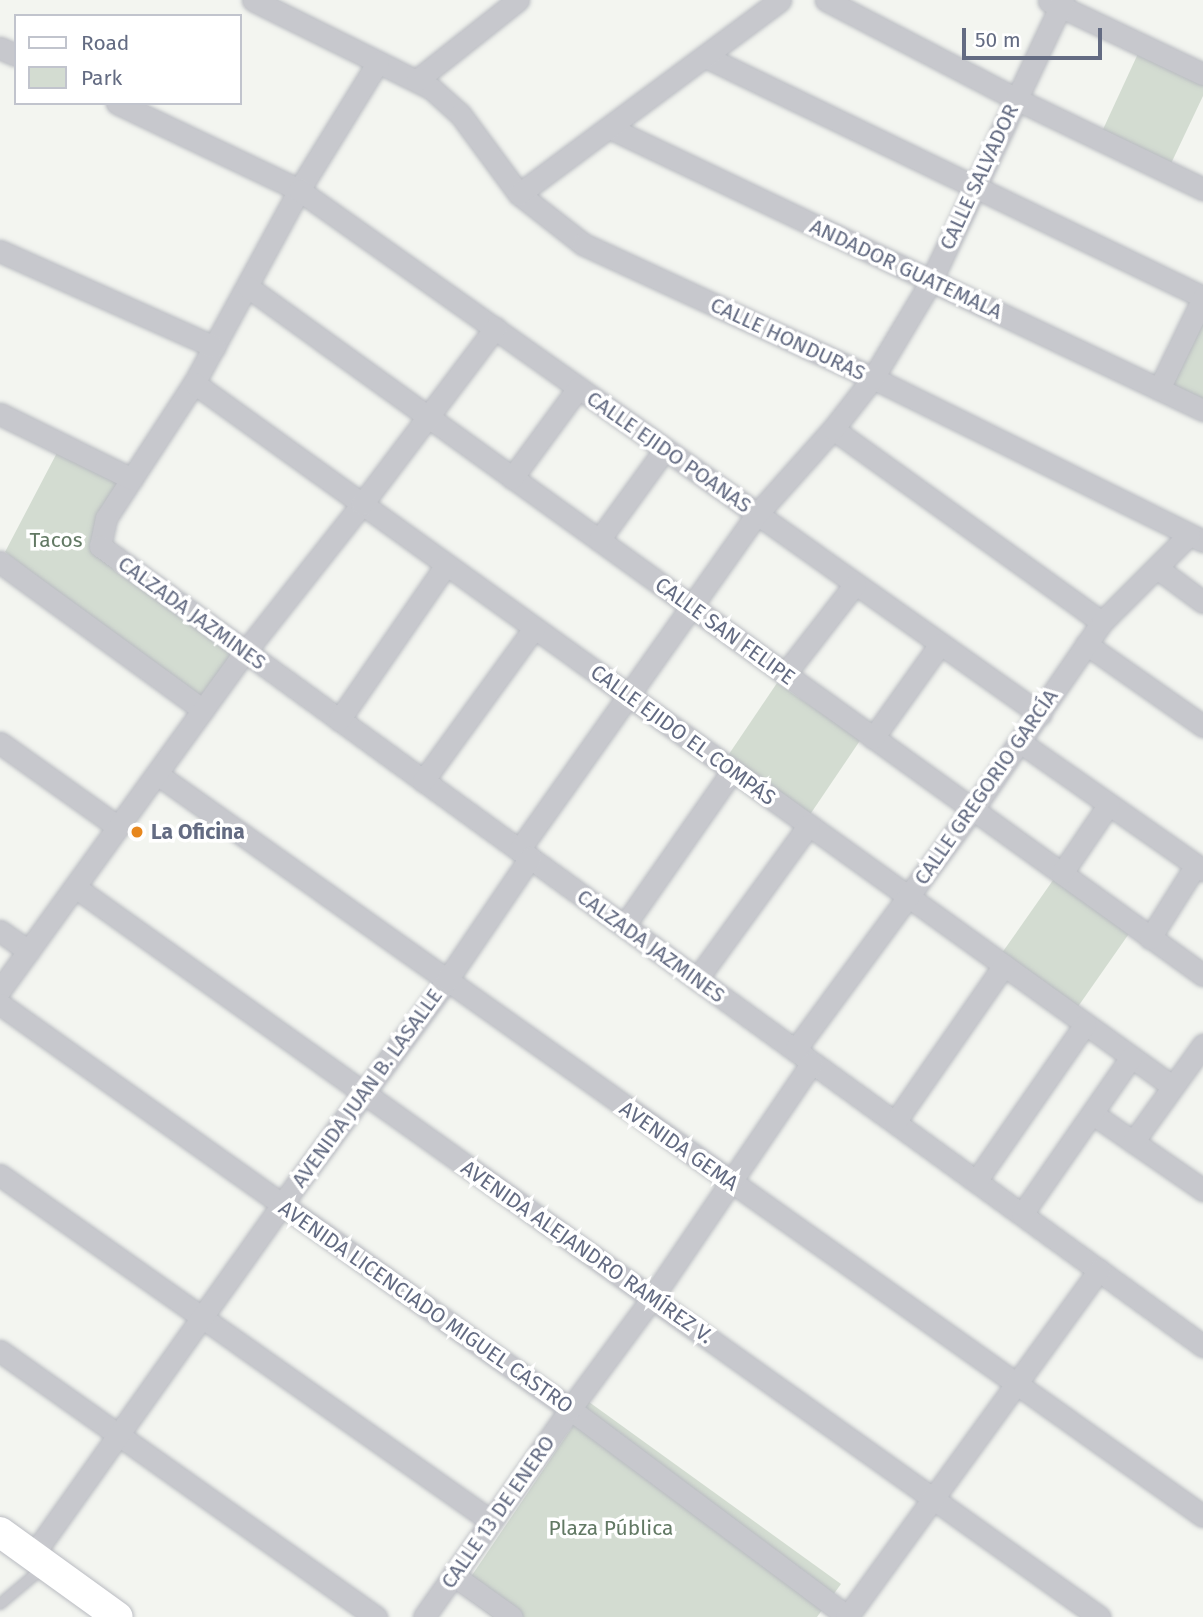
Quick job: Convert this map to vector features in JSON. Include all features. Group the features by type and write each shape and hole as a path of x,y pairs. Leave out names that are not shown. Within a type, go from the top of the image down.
{"street":[{"name":"CALLE HONDURAS","path":"253,0 287,7 378,62 418,80 460,114 519,194 583,244 873,378 1196,538"},
{"path":"418,80 518,0"},
{"path":"519,194 780,0"},
{"path":"826,0 1016,99 1203,189"},
{"path":"1056,2 1203,74"},
{"name":"CALLE SALVADOR","path":"629,696 757,514 833,429 873,378 930,281 1016,99 1056,2"},
{"path":"706,57 1203,297 1158,388"},
{"path":"0,414 132,479 194,383 299,190 378,62"},
{"name":"CALLE EJIDO POANAS","path":"121,105 299,190 1040,714"},
{"name":"ANDADOR GUATEMALA","path":"610,128 1202,408"},
{"path":"0,251 215,347"},
{"name":"CALLE SAN FELIPE","path":"248,287 1203,975"},
{"path":"0,990 245,652 362,504 495,328"},
{"name":"CALLE EJIDO EL COMPÁS","path":"194,383 1172,1086"},
{"path":"512,478 578,387"},
{"path":"833,429 1102,622"},
{"path":"599,540 665,449"},
{"name":"CALZADA JAZMINES","path":"132,479 106,518 100,547 1203,1346"},
{"name":"CALLE GREGORIO GARCÍA","path":"803,1056 909,897 1040,714 1102,622 1157,568 1196,538"},
{"path":"0,562 204,710"},
{"path":"339,720 446,565"},
{"path":"1157,568 1203,602"},
{"path":"785,674 856,584"},
{"path":"423,781 534,628"},
{"path":"873,738 940,643"},
{"path":"1086,644 1203,726"},
{"name":"AVENIDA JUAN B. LASALLE","path":"39,1560 202,1317 447,980 525,854 629,696"},
{"path":"1020,742 1199,868 1150,937"},
{"path":"0,743 118,827"},
{"path":"624,926 733,771"},
{"name":"AVENIDA GEMA","path":"157,774 1203,1516"},
{"path":"1062,873 1109,804"},
{"path":"697,979 809,825"},
{"name":"AVENIDA ALEJANDRO RAMÍREZ V.","path":"75,887 1099,1617"},
{"path":"0,930 29,951"},
{"path":"895,1122 1004,965"},
{"name":"AVENIDA LICENCIADO MIGUEL CASTRO","path":"0,1004 570,1409 847,1617"},
{"path":"976,1181 1085,1024"},
{"path":"1133,1142 1203,1045"},
{"name":"CALLE 13 DE ENERO","path":"424,1617 570,1409 652,1298 729,1181 803,1056"},
{"path":"1022,1214 1131,1057"},
{"path":"1093,1114 1203,1190"},
{"path":"0,1175 491,1521"},
{"path":"847,1617 1099,1270"},
{"path":"0,1351 376,1617"},
{"path":"0,1532 118,1617"},
{"path":"453,1575 512,1617"}],"lane":[{"path":"0,1604 39,1560"}],"green space":[{"path":"1142,45 1203,74 1203,96 1167,172 1099,138"},
{"path":"1203,298 1203,406 1159,389"},
{"name":"Tacos","path":"60,447 129,481 104,515 104,560 116,572 237,655 201,701 5,552"},
{"path":"777,683 861,739 809,817 725,760"},
{"path":"1058,873 1134,926 1077,1007 1001,954"},
{"name":"Plaza Pública","path":"589,1402 841,1584 817,1617 493,1617 460,1593"}],"place":[{"name":"La Oficina","path":"137,832"}]}
